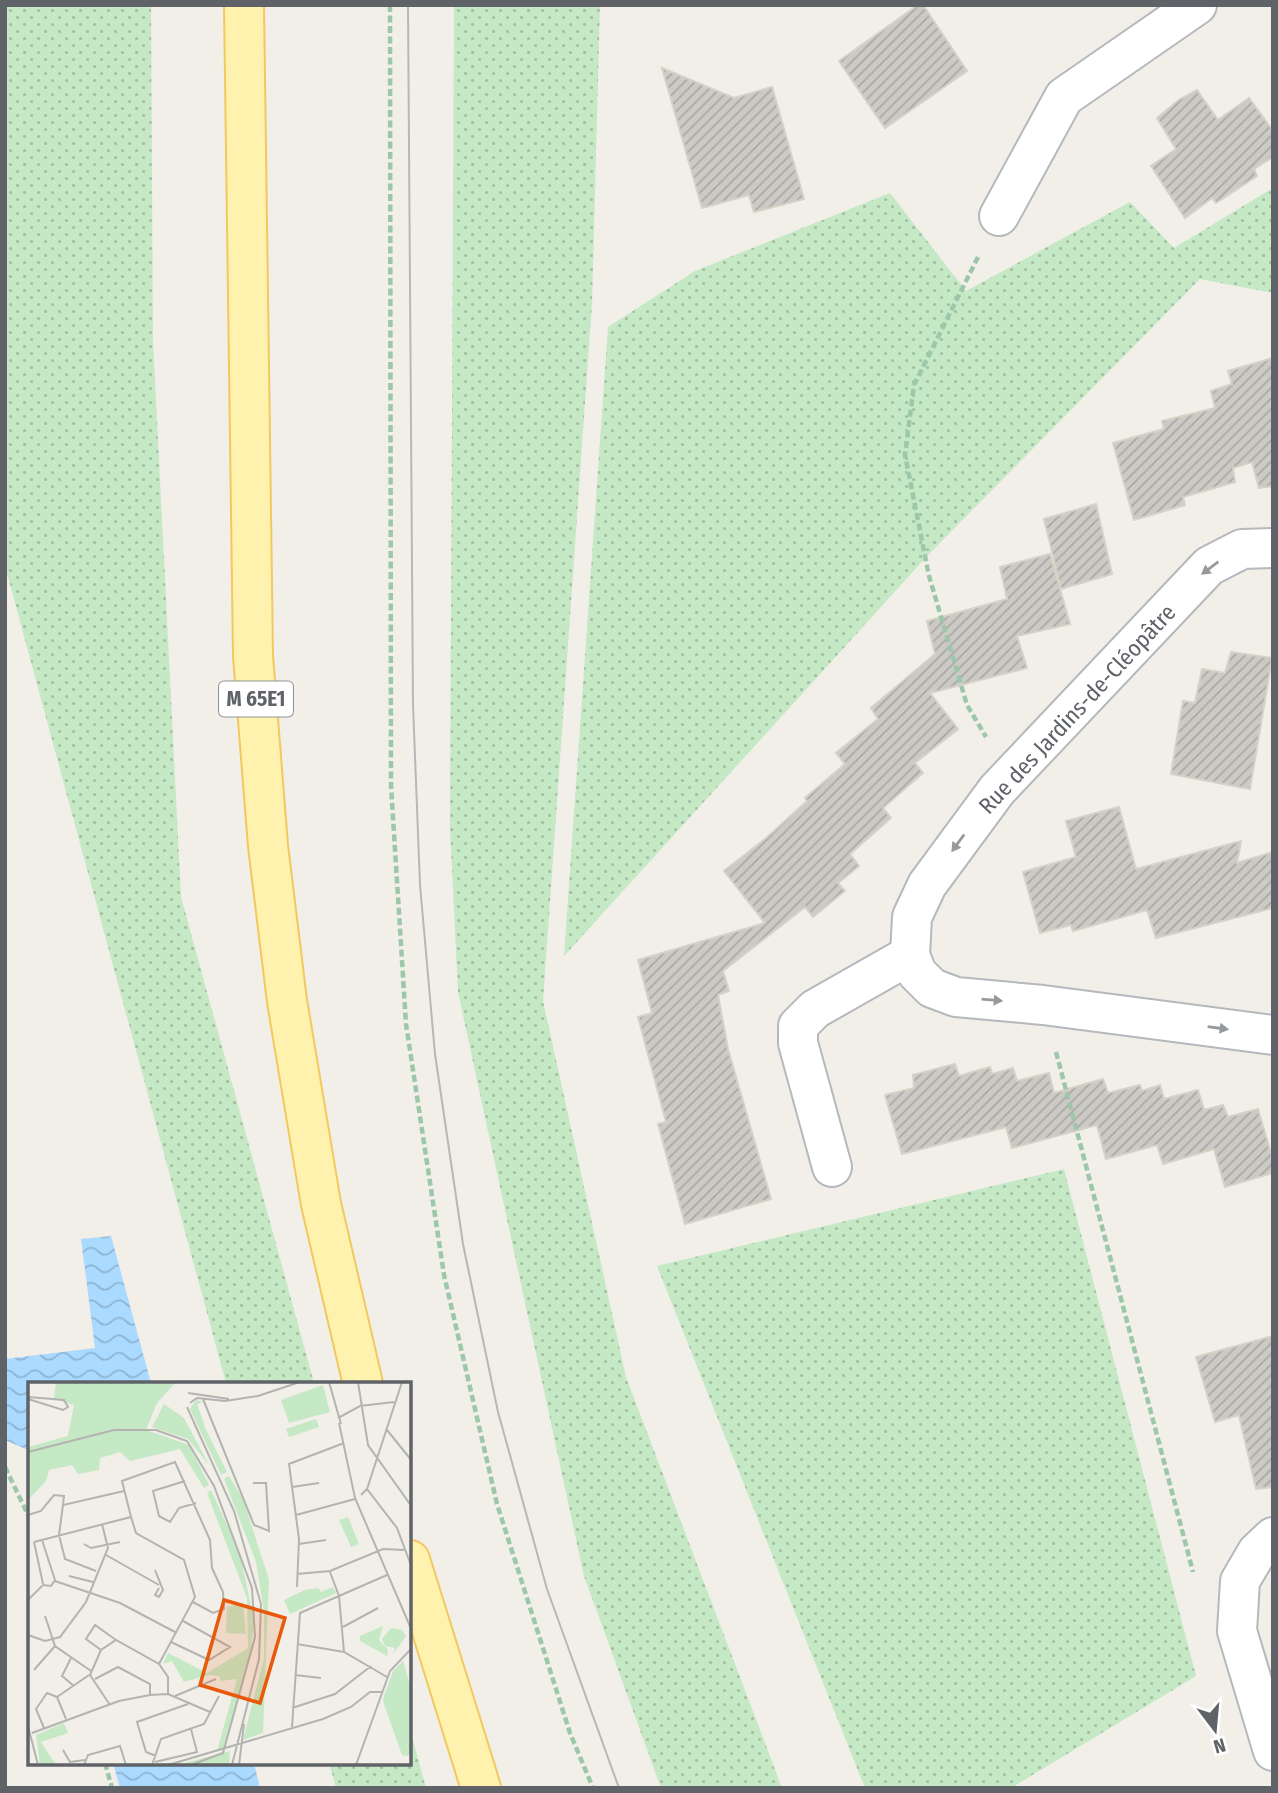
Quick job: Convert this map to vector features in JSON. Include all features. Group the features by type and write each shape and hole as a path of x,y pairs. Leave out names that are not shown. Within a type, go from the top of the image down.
{"main road":[{"name":"M 65E1","path":"244,5 253,656 268,846 287,1001 321,1204 363,1382"},
{"path":"411,1563 481,1788"}],"street":[{"path":"999,216 1064,97 1197,5"},
{"name":"Rue des Jardins-de-Cléopâtre","path":"910,956 912,917 927,885 997,790 1209,566 1242,549 1273,548"},
{"path":"832,1167 798,1043 797,1026 815,1009 910,956 917,973 932,988 956,997 1043,1005 1273,1035"},
{"path":"1273,1538 1257,1552 1240,1581 1237,1631 1273,1751"}],"path":[{"path":"390,5 391,786 406,1024 444,1275 496,1504 570,1733 593,1788"},
{"path":"999,216 914,384 905,455 929,576 967,705 1009,777"},
{"path":"1043,1005 1196,1582 1237,1631"},
{"path":"5,1467 28,1515"},
{"path":"106,1765 113,1788"}],"green space":[{"path":"5,5 151,5 153,341 181,897 314,1382 226,1382 5,566"},
{"path":"454,5 600,5 592,303 543,1001 626,1377 782,1788 661,1788 584,1576 458,992 450,827"},
{"path":"1273,188 1273,293 1200,279 929,554 564,956 608,327 695,271 890,193 966,291 1130,202 1174,248"},
{"path":"1064,1169 1196,1676 1011,1788 865,1788 657,1266"},
{"path":"411,1733 426,1788 336,1788 330,1765 411,1765"}],"water":[{"path":"111,1236 151,1382 28,1382 28,1450 5,1440 5,1359 95,1348 81,1239"},
{"path":"114,1765 254,1765 260,1788 120,1788"}],"building":[{"path":"918,5 923,5 967,71 885,128 839,61"},
{"path":"662,68 734,98 772,87 804,199 754,212 749,195 702,208"},
{"path":"1197,90 1218,120 1249,98 1273,131 1273,157 1254,169 1257,176 1216,203 1212,198 1185,218 1151,166 1176,149 1157,118 1180,99"},
{"path":"1273,358 1273,486 1259,488 1252,462 1233,468 1235,482 1183,497 1185,505 1134,520 1113,443 1164,429 1162,421 1215,408 1211,391 1232,384 1228,371"},
{"path":"1096,504 1112,574 1061,589 1044,519"},
{"path":"1050,554 1070,624 1017,636 1027,668 930,693 958,729 915,763 923,773 883,808 891,818 850,854 859,866 838,883 845,891 813,917 805,907 723,971 729,991 718,995 728,1049 771,1199 685,1224 658,1124 666,1122 638,1017 652,1013 638,960 765,923 724,871 765,839 807,801 805,798 845,764 836,753 878,719 871,708 935,654 927,621 1007,599 1000,567"},
{"path":"1231,652 1272,658 1250,789 1171,774 1183,701 1195,703 1202,669 1225,673"},
{"path":"1119,807 1136,869 1241,841 1237,863 1273,852 1273,908 1156,938 1147,910 1073,931 1071,925 1040,933 1023,872 1076,857 1066,821"},
{"path":"955,1064 959,1076 990,1067 992,1074 1013,1068 1017,1081 1049,1073 1054,1093 1103,1079 1108,1093 1140,1085 1142,1091 1160,1085 1164,1099 1198,1090 1204,1110 1223,1105 1228,1117 1258,1109 1273,1160 1273,1173 1225,1187 1214,1149 1163,1164 1157,1145 1106,1159 1097,1125 1012,1148 1006,1127 902,1154 885,1095 914,1088 913,1075"},
{"path":"1273,1336 1273,1487 1256,1489 1239,1415 1215,1422 1196,1357"}],"tram line":[{"path":"408,5 413,705 420,885 435,1054 463,1244 498,1412 547,1589 619,1788"}]}
